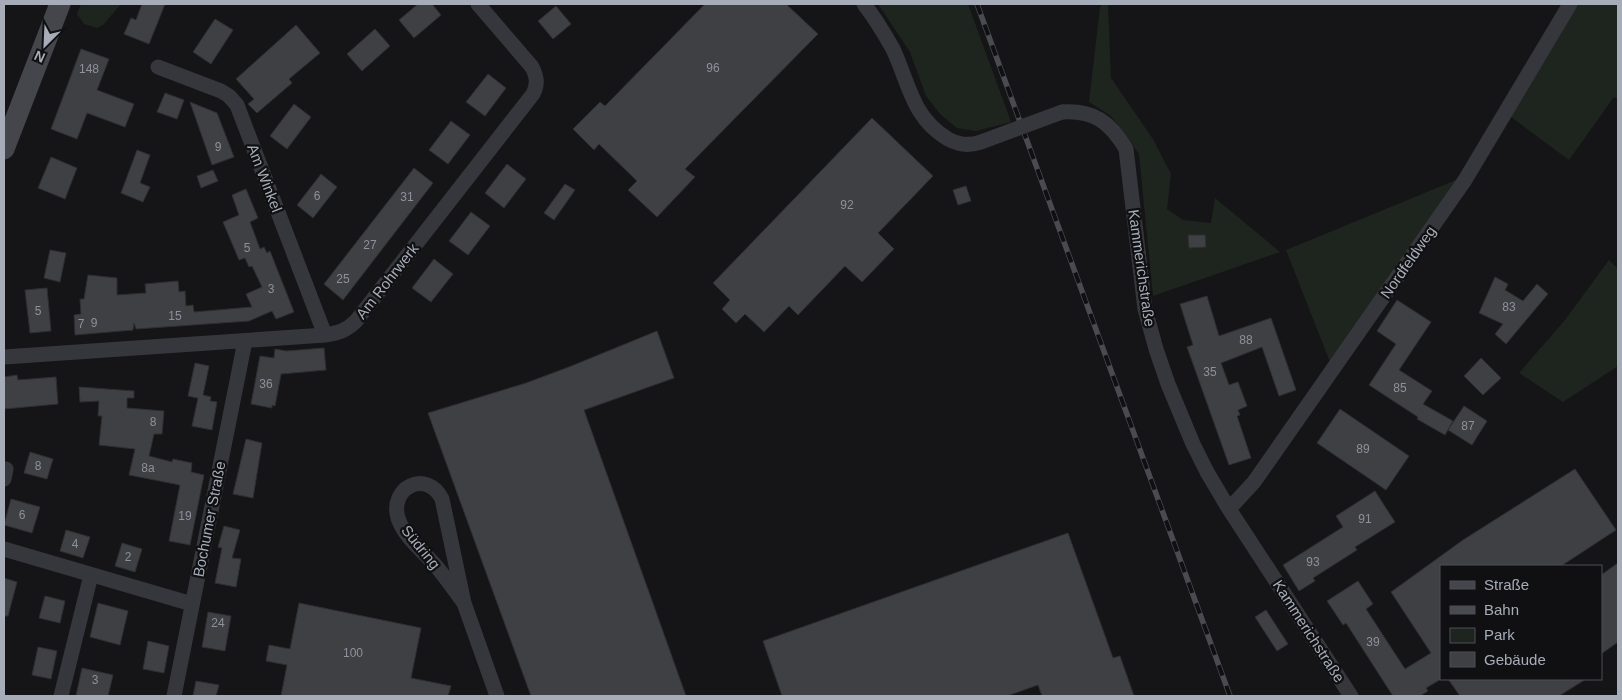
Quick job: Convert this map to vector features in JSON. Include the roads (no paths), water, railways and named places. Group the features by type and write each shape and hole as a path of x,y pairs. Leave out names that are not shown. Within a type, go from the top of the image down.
{"main road":[{"path":"4,149 60,4"}],"street":[{"name":"Am Rohrwerk","path":"4,357 325,335 339,333 348,329 536,88 536,74 532,67 478,4"},
{"name":"Kammerichstraße","path":"864,4 876,18 893,51 913,101 920,113 936,131 956,143 968,145 981,142 1062,112 1089,114 1104,121 1113,130 1126,149 1148,323 1168,384 1207,472 1229,509 1351,696"},
{"name":"Nordfeldweg","path":"1229,509 1254,482 1465,180 1570,4"},
{"name":"Am Winkel","path":"158,67 221,91 229,96 237,105 325,335"},
{"name":"Bochumer Straße","path":"174,696 245,341"},
{"name":"Südring","path":"464,603 438,568 411,540 402,527 397,505 400,495 414,484 423,483 431,486 438,492 442,500 464,603 497,696"},
{"path":"4,549 192,604"},
{"path":"61,696 91,575"}],"railway":[{"path":"977,4 1230,696"}]}
